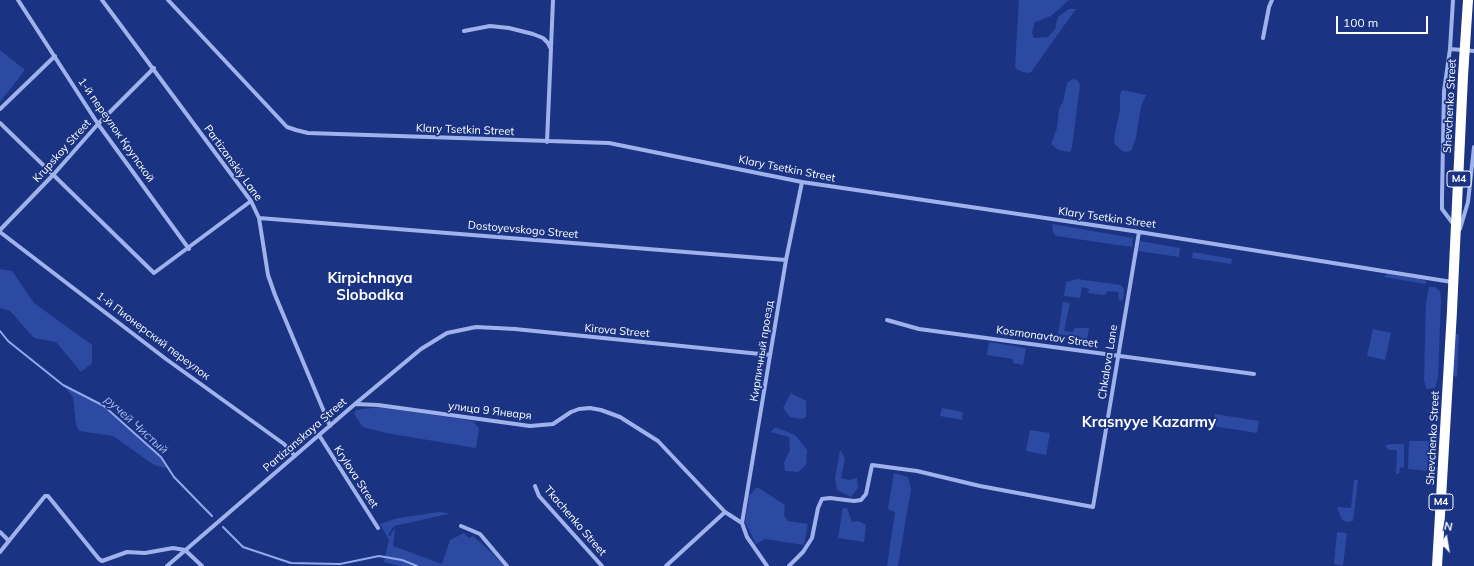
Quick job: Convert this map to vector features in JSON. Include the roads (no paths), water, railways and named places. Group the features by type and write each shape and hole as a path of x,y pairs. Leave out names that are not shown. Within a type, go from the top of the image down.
{"highway":[{"name":"Shevchenko Street","path":"1437,566 1457,228 1463,76 1468,0"}],"street":[{"name":"1-й переулок Крупской","path":"18,0 98,124 189,248"},
{"name":"Partizanskiy Lane","path":"102,0 154,68 251,202 259,218 268,275 274,295 330,426"},
{"name":"Klary Tsetkin Street","path":"168,0 287,126 308,133 609,143 802,182 1139,232 1454,282"},
{"path":"547,142 553,0"},
{"path":"1263,38 1269,7 1272,0"},
{"name":"Shevchenko Street","path":"1453,0 1450,49 1444,91 1442,209 1457,228"},
{"path":"464,31 490,26 509,28 543,38 552,49"},
{"path":"1450,49 1474,51"},
{"path":"0,109 55,56"},
{"name":"Krupskoy Street","path":"0,231 53,176 98,124 154,68"},
{"path":"0,123 154,273 251,202"},
{"path":"1456,239 1468,202 1474,147"},
{"name":"Кирпичный проезд","path":"742,523 786,260 802,182"},
{"name":"Dostoyevskogo Street","path":"259,218 786,260"},
{"name":"1-й Пионерский переулок","path":"0,231 166,359 284,444 295,456"},
{"name":"Chkalova Lane","path":"789,566 804,552 812,538 818,508 822,499 830,498 854,501 861,500 866,494 872,465 917,471 967,483 1094,508 1139,232"},
{"name":"Kosmonavtov Street","path":"887,320 919,329 1118,357 1254,374"},
{"name":"Kirova Street","path":"461,328 476,327 515,329 770,355"},
{"name":"Partizanskaya Street","path":"167,566 421,349 443,335 461,328"},
{"name":"улица 9 Января","path":"355,404 378,405 530,426 553,424 571,412 579,409 590,408 601,410 620,417 658,441 725,512 742,523"},
{"name":"Krylova Street","path":"319,435 378,528"},
{"name":"Tkachenko Street","path":"535,486 539,496 602,566"},
{"path":"0,552 45,496 48,496 98,559 102,561 127,552 145,553 173,548 185,550 202,566"},
{"path":"666,566 725,512"},
{"path":"742,523 747,537 767,566"},
{"path":"461,526 480,534 507,566"},
{"path":"0,532 9,541"}],"waterway":[{"name":"ручей Чистый","path":"0,331 8,341 63,385 104,406 161,457 174,477 212,516"},
{"name":"ручей Чистый","path":"223,527 243,547 291,563 340,564 379,556 402,560 417,566"}],"district":[{"name":"Kirpichnaya Slobodka","path":"370,286"},
{"name":"Krasnyye Kazarmy","path":"1149,422"}]}
